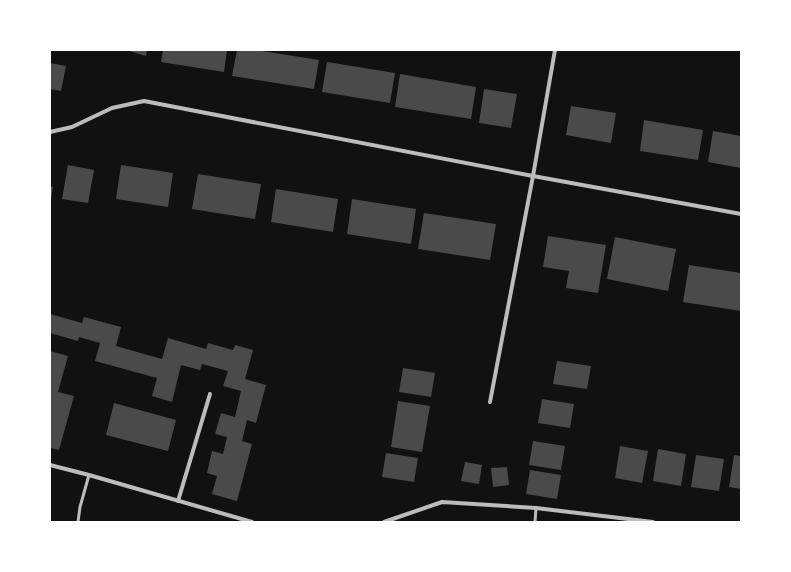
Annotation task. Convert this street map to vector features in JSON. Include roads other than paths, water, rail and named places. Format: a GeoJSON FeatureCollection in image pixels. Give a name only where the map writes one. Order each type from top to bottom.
{"type":"FeatureCollection","features":[{"type":"Feature","properties":{"kind":"street"},"geometry":{"type":"LineString","coordinates":[[490,402],[533,176],[555,50]]}},
{"type":"Feature","properties":{"kind":"street"},"geometry":{"type":"LineString","coordinates":[[50,132],[72,127],[112,108],[144,101],[533,176],[741,214]]}},
{"type":"Feature","properties":{"kind":"street"},"geometry":{"type":"LineString","coordinates":[[178,501],[210,394]]}},
{"type":"Feature","properties":{"kind":"street"},"geometry":{"type":"LineString","coordinates":[[50,465],[252,522]]}},
{"type":"Feature","properties":{"kind":"street"},"geometry":{"type":"LineString","coordinates":[[384,522],[442,502],[536,508],[653,522]]}},
{"type":"Feature","properties":{"kind":"lane"},"geometry":{"type":"LineString","coordinates":[[78,522],[80,507],[89,475]]}},
{"type":"Feature","properties":{"kind":"lane"},"geometry":{"type":"LineString","coordinates":[[535,522],[536,508]]}}]}
